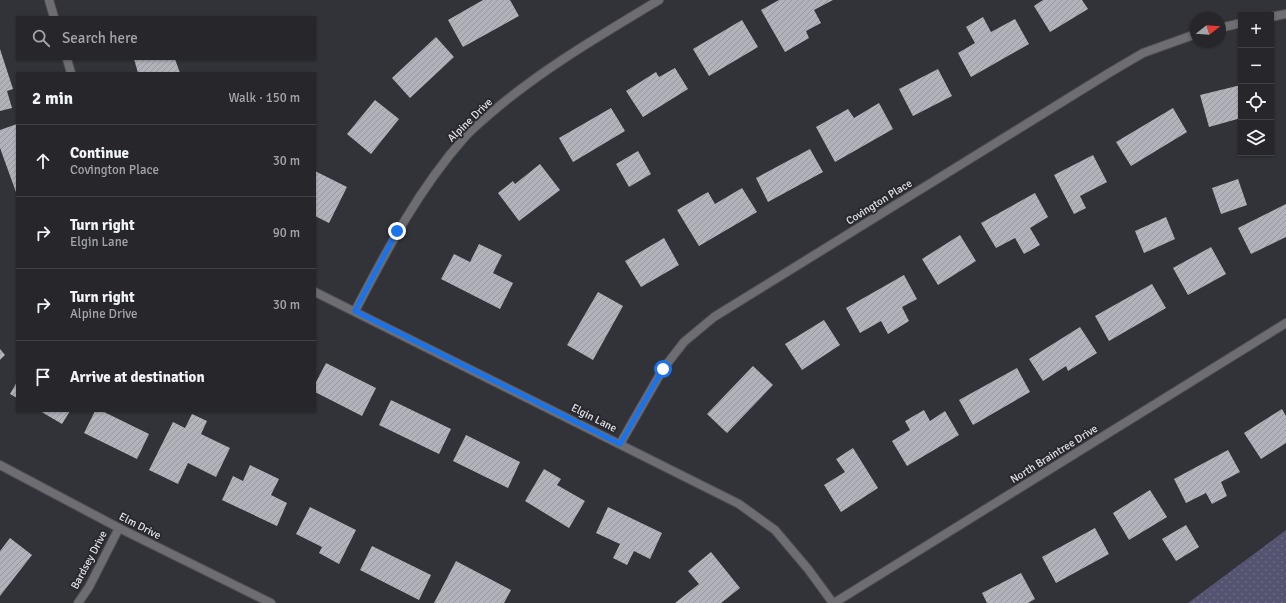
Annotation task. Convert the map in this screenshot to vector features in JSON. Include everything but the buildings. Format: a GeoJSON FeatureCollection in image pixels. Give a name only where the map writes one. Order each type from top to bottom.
{"type":"FeatureCollection","features":[{"type":"Feature","properties":{"kind":"street"},"geometry":{"type":"LineString","coordinates":[[49,0],[54,16]]}},
{"type":"Feature","properties":{"kind":"street","name":"Alpine Drive"},"geometry":{"type":"LineString","coordinates":[[355,311],[397,231],[428,183],[465,137],[508,98],[556,63],[658,0]]}},
{"type":"Feature","properties":{"kind":"street"},"geometry":{"type":"LineString","coordinates":[[1274,16],[1286,14]]}},
{"type":"Feature","properties":{"kind":"street"},"geometry":{"type":"LineString","coordinates":[[1226,27],[1238,25]]}},
{"type":"Feature","properties":{"kind":"street","name":"Covington Place"},"geometry":{"type":"LineString","coordinates":[[620,444],[663,369],[684,342],[714,317],[1109,73],[1143,53],[1190,36]]}},
{"type":"Feature","properties":{"kind":"street"},"geometry":{"type":"LineString","coordinates":[[67,60],[71,72]]}},
{"type":"Feature","properties":{"kind":"street","name":"Elgin Lane"},"geometry":{"type":"LineString","coordinates":[[316,292],[739,504],[775,530],[808,569],[833,603]]}},
{"type":"Feature","properties":{"kind":"street","name":"North Braintree Drive"},"geometry":{"type":"LineString","coordinates":[[833,603],[1286,323]]}},
{"type":"Feature","properties":{"kind":"street","name":"Elm Drive"},"geometry":{"type":"LineString","coordinates":[[0,465],[119,528],[271,603]]}},
{"type":"Feature","properties":{"kind":"street","name":"Bardsey Drive"},"geometry":{"type":"LineString","coordinates":[[78,603],[89,586],[119,528]]}},
{"type":"Feature","properties":{"kind":"shaded area"},"geometry":{"type":"Polygon","coordinates":[[[1286,530],[1286,603],[1188,603],[1286,530]]]}},
{"type":"Feature","properties":{"kind":"route"},"geometry":{"type":"LineString","coordinates":[[397,231],[355,311],[620,444],[663,369]]}}]}
